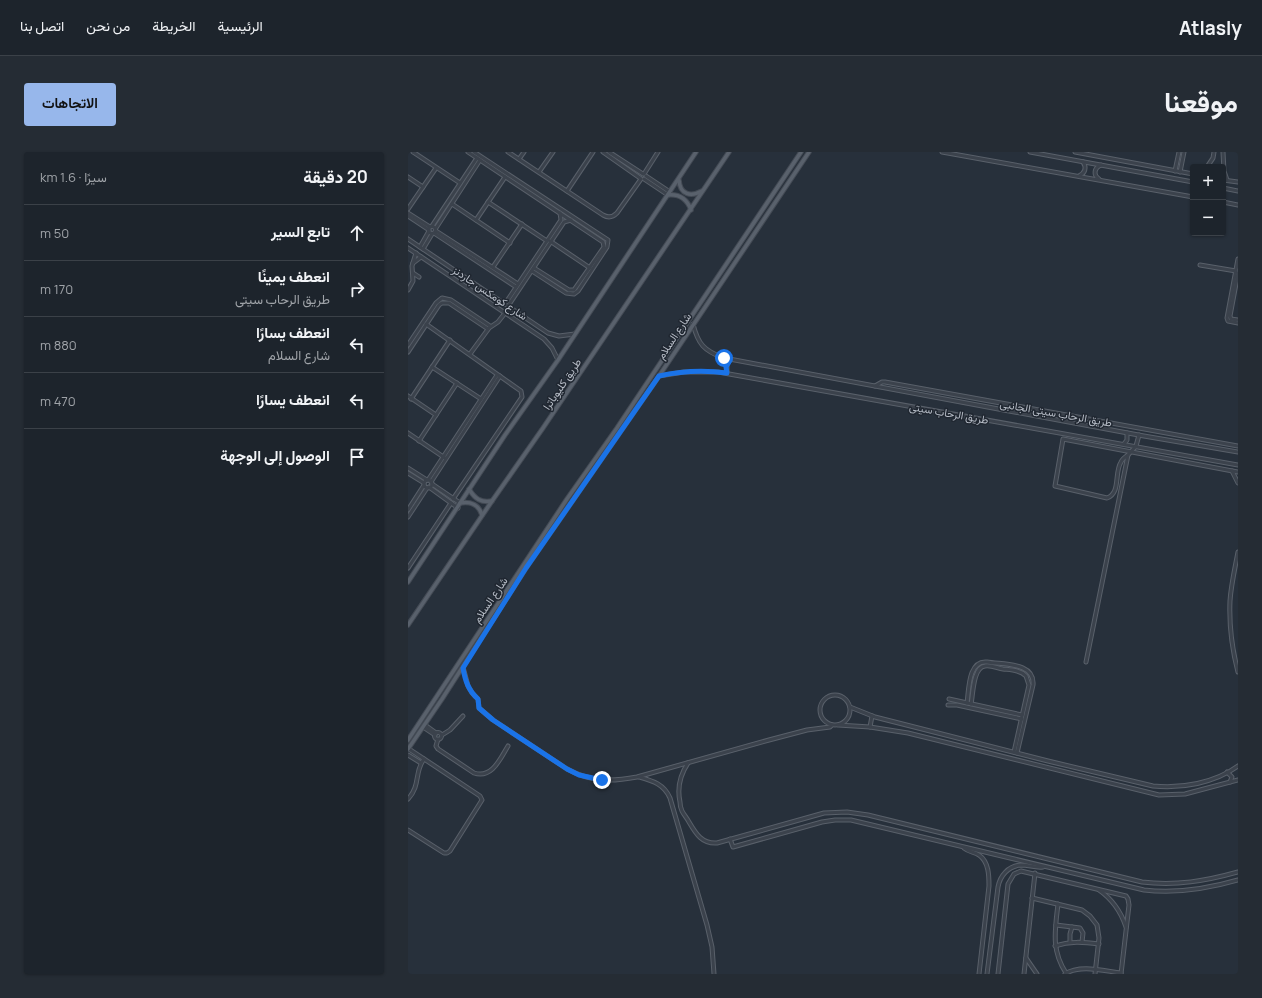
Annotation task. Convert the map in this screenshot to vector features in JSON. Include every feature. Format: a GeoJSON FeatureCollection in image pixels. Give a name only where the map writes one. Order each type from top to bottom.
{"type":"FeatureCollection","features":[{"type":"Feature","properties":{"kind":"main road","name":"طريق كليوباترا"},"geometry":{"type":"LineString","coordinates":[[408,582],[696,152]]}},
{"type":"Feature","properties":{"kind":"main road","name":"طريق كليوباترا"},"geometry":{"type":"LineString","coordinates":[[408,625],[729,152]]}},
{"type":"Feature","properties":{"kind":"main road","name":"شارع السلام"},"geometry":{"type":"LineString","coordinates":[[408,749],[463,668],[526,568],[801,152]]}},
{"type":"Feature","properties":{"kind":"main road","name":"شارع السلام"},"geometry":{"type":"LineString","coordinates":[[408,740],[567,499],[659,376],[809,152]]}},
{"type":"Feature","properties":{"kind":"main road"},"geometry":{"type":"LineString","coordinates":[[679,178],[680,187],[688,194],[695,195],[703,191]]}},
{"type":"Feature","properties":{"kind":"main road"},"geometry":{"type":"LineString","coordinates":[[669,193],[683,198],[688,203],[691,210]]}},
{"type":"Feature","properties":{"kind":"main road"},"geometry":{"type":"LineString","coordinates":[[469,489],[475,497],[480,500],[492,500]]}},
{"type":"Feature","properties":{"kind":"main road"},"geometry":{"type":"LineString","coordinates":[[460,503],[467,502],[474,504],[482,515]]}},
{"type":"Feature","properties":{"kind":"street"},"geometry":{"type":"LineString","coordinates":[[413,152],[460,183]]}},
{"type":"Feature","properties":{"kind":"street"},"geometry":{"type":"LineString","coordinates":[[468,152],[604,242],[604,247],[578,291],[572,295],[566,293],[533,269]]}},
{"type":"Feature","properties":{"kind":"street"},"geometry":{"type":"LineString","coordinates":[[474,152],[606,239],[608,242],[608,247],[591,269]]}},
{"type":"Feature","properties":{"kind":"street"},"geometry":{"type":"LineString","coordinates":[[508,152],[603,215],[610,217],[617,213],[643,177],[658,152]]}},
{"type":"Feature","properties":{"kind":"street"},"geometry":{"type":"LineString","coordinates":[[519,159],[524,152]]}},
{"type":"Feature","properties":{"kind":"street"},"geometry":{"type":"LineString","coordinates":[[539,172],[553,152]]}},
{"type":"Feature","properties":{"kind":"street"},"geometry":{"type":"LineString","coordinates":[[567,191],[593,152]]}},
{"type":"Feature","properties":{"kind":"street"},"geometry":{"type":"LineString","coordinates":[[603,152],[669,193]]}},
{"type":"Feature","properties":{"kind":"street"},"geometry":{"type":"LineString","coordinates":[[609,152],[643,177]]}},
{"type":"Feature","properties":{"kind":"street"},"geometry":{"type":"LineString","coordinates":[[942,152],[1190,196]]}},
{"type":"Feature","properties":{"kind":"street"},"geometry":{"type":"LineString","coordinates":[[1030,152],[1190,181]]}},
{"type":"Feature","properties":{"kind":"street"},"geometry":{"type":"LineString","coordinates":[[1075,152],[1190,174]]}},
{"type":"Feature","properties":{"kind":"street"},"geometry":{"type":"LineString","coordinates":[[1175,171],[1179,152]]}},
{"type":"Feature","properties":{"kind":"street"},"geometry":{"type":"LineString","coordinates":[[1180,172],[1184,152]]}},
{"type":"Feature","properties":{"kind":"street"},"geometry":{"type":"LineString","coordinates":[[1209,164],[1213,158],[1214,152]]}},
{"type":"Feature","properties":{"kind":"street"},"geometry":{"type":"LineString","coordinates":[[1223,152],[1224,164]]}},
{"type":"Feature","properties":{"kind":"street"},"geometry":{"type":"LineString","coordinates":[[961,160],[962,155]]}},
{"type":"Feature","properties":{"kind":"street"},"geometry":{"type":"LineString","coordinates":[[421,248],[460,183],[477,158]]}},
{"type":"Feature","properties":{"kind":"street"},"geometry":{"type":"LineString","coordinates":[[432,230],[452,204],[480,160]]}},
{"type":"Feature","properties":{"kind":"street"},"geometry":{"type":"LineString","coordinates":[[1079,176],[1082,175],[1085,170],[1083,162]]}},
{"type":"Feature","properties":{"kind":"street"},"geometry":{"type":"LineString","coordinates":[[1100,180],[1097,178],[1095,172],[1101,165]]}},
{"type":"Feature","properties":{"kind":"street"},"geometry":{"type":"LineString","coordinates":[[1142,173],[1144,165]]}},
{"type":"Feature","properties":{"kind":"street"},"geometry":{"type":"LineString","coordinates":[[408,209],[436,168]]}},
{"type":"Feature","properties":{"kind":"street"},"geometry":{"type":"LineString","coordinates":[[408,177],[423,187]]}},
{"type":"Feature","properties":{"kind":"street"},"geometry":{"type":"LineString","coordinates":[[476,220],[505,177]]}},
{"type":"Feature","properties":{"kind":"street"},"geometry":{"type":"LineString","coordinates":[[1085,182],[1086,177]]}},
{"type":"Feature","properties":{"kind":"street"},"geometry":{"type":"LineString","coordinates":[[1226,180],[1238,182]]}},
{"type":"Feature","properties":{"kind":"street"},"geometry":{"type":"LineString","coordinates":[[1226,189],[1238,191]]}},
{"type":"Feature","properties":{"kind":"street"},"geometry":{"type":"LineString","coordinates":[[488,202],[591,269]]}},
{"type":"Feature","properties":{"kind":"street"},"geometry":{"type":"LineString","coordinates":[[1226,203],[1238,205]]}},
{"type":"Feature","properties":{"kind":"street"},"geometry":{"type":"LineString","coordinates":[[452,204],[510,243]]}},
{"type":"Feature","properties":{"kind":"street"},"geometry":{"type":"LineString","coordinates":[[408,213],[517,285]]}},
{"type":"Feature","properties":{"kind":"street"},"geometry":{"type":"LineString","coordinates":[[506,305],[533,269],[561,220],[560,213]]}},
{"type":"Feature","properties":{"kind":"street"},"geometry":{"type":"LineString","coordinates":[[408,216],[493,267],[517,285]]}},
{"type":"Feature","properties":{"kind":"street"},"geometry":{"type":"LineString","coordinates":[[506,305],[517,285],[549,241],[564,222],[572,220]]}},
{"type":"Feature","properties":{"kind":"street"},"geometry":{"type":"LineString","coordinates":[[493,267],[522,224]]}},
{"type":"Feature","properties":{"kind":"street","name":"شارع كومكس جاردنز"},"geometry":{"type":"LineString","coordinates":[[408,239],[548,333],[559,336],[575,334]]}},
{"type":"Feature","properties":{"kind":"street","name":"شارع كومكس جاردنز"},"geometry":{"type":"LineString","coordinates":[[408,248],[544,339],[552,348],[558,360]]}},
{"type":"Feature","properties":{"kind":"street"},"geometry":{"type":"LineString","coordinates":[[408,290],[413,281],[413,263],[416,253]]}},
{"type":"Feature","properties":{"kind":"street"},"geometry":{"type":"LineString","coordinates":[[413,263],[421,257]]}},
{"type":"Feature","properties":{"kind":"street"},"geometry":{"type":"LineString","coordinates":[[1238,259],[1237,272],[1227,318],[1228,321],[1238,321]]}},
{"type":"Feature","properties":{"kind":"street"},"geometry":{"type":"LineString","coordinates":[[1200,266],[1237,272]]}},
{"type":"Feature","properties":{"kind":"street"},"geometry":{"type":"LineString","coordinates":[[413,274],[418,277]]}},
{"type":"Feature","properties":{"kind":"street"},"geometry":{"type":"LineString","coordinates":[[408,345],[436,302],[442,298],[451,300],[489,328]]}},
{"type":"Feature","properties":{"kind":"street"},"geometry":{"type":"LineString","coordinates":[[408,352],[439,305],[442,303],[446,302],[489,328]]}},
{"type":"Feature","properties":{"kind":"street"},"geometry":{"type":"LineString","coordinates":[[470,354],[489,328],[498,322],[505,313]]}},
{"type":"Feature","properties":{"kind":"street"},"geometry":{"type":"LineString","coordinates":[[426,324],[521,391],[522,397],[453,499]]}},
{"type":"Feature","properties":{"kind":"street","name":"طريق الرحاب سيتى"},"geometry":{"type":"LineString","coordinates":[[693,324],[696,338],[700,344],[714,355],[730,360],[1238,452]]}},
{"type":"Feature","properties":{"kind":"street"},"geometry":{"type":"LineString","coordinates":[[544,339],[548,333]]}},
{"type":"Feature","properties":{"kind":"street"},"geometry":{"type":"LineString","coordinates":[[436,415],[410,397],[450,340]]}},
{"type":"Feature","properties":{"kind":"street"},"geometry":{"type":"LineString","coordinates":[[727,373],[726,367],[730,360]]}},
{"type":"Feature","properties":{"kind":"street"},"geometry":{"type":"LineString","coordinates":[[432,366],[483,398]]}},
{"type":"Feature","properties":{"kind":"street","name":"طريق الرحاب سيتى"},"geometry":{"type":"LineString","coordinates":[[659,376],[693,371],[727,373],[1238,465]]}},
{"type":"Feature","properties":{"kind":"street"},"geometry":{"type":"LineString","coordinates":[[408,517],[483,398],[499,376]]}},
{"type":"Feature","properties":{"kind":"street","name":"طريق الرحاب سيتى الجانبى"},"geometry":{"type":"LineString","coordinates":[[875,386],[885,382],[1238,446]]}},
{"type":"Feature","properties":{"kind":"street"},"geometry":{"type":"LineString","coordinates":[[419,441],[457,383]]}},
{"type":"Feature","properties":{"kind":"street"},"geometry":{"type":"LineString","coordinates":[[1144,436],[1146,430]]}},
{"type":"Feature","properties":{"kind":"street"},"geometry":{"type":"LineString","coordinates":[[1124,444],[1127,440],[1127,432]]}},
{"type":"Feature","properties":{"kind":"street"},"geometry":{"type":"LineString","coordinates":[[408,433],[445,458]]}},
{"type":"Feature","properties":{"kind":"street"},"geometry":{"type":"LineString","coordinates":[[1139,435],[1136,446],[1132,451],[1123,459],[1120,464],[1115,492],[1111,497],[1107,498],[1056,487],[1054,484],[1063,440],[1132,451],[1238,472]]}},
{"type":"Feature","properties":{"kind":"street"},"geometry":{"type":"LineString","coordinates":[[1102,446],[1103,441]]}},
{"type":"Feature","properties":{"kind":"street"},"geometry":{"type":"LineString","coordinates":[[1210,447],[1211,441]]}},
{"type":"Feature","properties":{"kind":"street"},"geometry":{"type":"LineString","coordinates":[[1086,662],[1128,455]]}},
{"type":"Feature","properties":{"kind":"street"},"geometry":{"type":"LineString","coordinates":[[1193,463],[1194,457]]}},
{"type":"Feature","properties":{"kind":"street"},"geometry":{"type":"LineString","coordinates":[[408,468],[445,496],[458,508]]}},
{"type":"Feature","properties":{"kind":"street"},"geometry":{"type":"LineString","coordinates":[[1232,471],[1238,483]]}},
{"type":"Feature","properties":{"kind":"street"},"geometry":{"type":"LineString","coordinates":[[408,473],[428,484]]}},
{"type":"Feature","properties":{"kind":"street"},"geometry":{"type":"LineString","coordinates":[[408,510],[428,484]]}},
{"type":"Feature","properties":{"kind":"street"},"geometry":{"type":"LineString","coordinates":[[445,496],[460,503]]}},
{"type":"Feature","properties":{"kind":"street"},"geometry":{"type":"LineString","coordinates":[[408,568],[451,503]]}},
{"type":"Feature","properties":{"kind":"street"},"geometry":{"type":"LineString","coordinates":[[1238,552],[1230,600],[1231,633],[1238,672]]}},
{"type":"Feature","properties":{"kind":"street"},"geometry":{"type":"LineString","coordinates":[[969,704],[978,669],[984,666],[1025,668],[1029,671],[1033,681],[1019,738]]}},
{"type":"Feature","properties":{"kind":"street"},"geometry":{"type":"LineString","coordinates":[[1000,666],[1018,671],[1026,676],[1029,685],[1016,753]]}},
{"type":"Feature","properties":{"kind":"street"},"geometry":{"type":"LineString","coordinates":[[463,668],[468,686],[478,699],[479,708],[493,720],[567,769],[579,775],[602,780],[637,777],[769,740],[807,730],[829,727],[832,725],[870,727],[908,734],[1146,793],[1166,796],[1193,793],[1238,780]]}},
{"type":"Feature","properties":{"kind":"street"},"geometry":{"type":"LineString","coordinates":[[832,725],[824,720],[820,713],[821,705],[826,698],[839,695],[847,700],[850,707],[849,716],[838,725]]}},
{"type":"Feature","properties":{"kind":"street"},"geometry":{"type":"LineString","coordinates":[[949,699],[961,704],[1022,717]]}},
{"type":"Feature","properties":{"kind":"street"},"geometry":{"type":"LineString","coordinates":[[948,705],[969,704],[1022,717]]}},
{"type":"Feature","properties":{"kind":"street"},"geometry":{"type":"LineString","coordinates":[[850,707],[872,716],[1139,783],[1167,787],[1186,786],[1227,772],[1238,766]]}},
{"type":"Feature","properties":{"kind":"street"},"geometry":{"type":"LineString","coordinates":[[463,716],[450,730],[438,739],[436,746],[438,749],[474,773],[479,774],[487,773],[492,770],[508,746]]}},
{"type":"Feature","properties":{"kind":"street"},"geometry":{"type":"LineString","coordinates":[[870,727],[872,716]]}},
{"type":"Feature","properties":{"kind":"street"},"geometry":{"type":"LineString","coordinates":[[424,726],[436,734],[440,733],[442,735]]}},
{"type":"Feature","properties":{"kind":"street"},"geometry":{"type":"LineString","coordinates":[[436,734],[436,738],[438,739]]}},
{"type":"Feature","properties":{"kind":"street"},"geometry":{"type":"LineString","coordinates":[[408,749],[480,796],[482,802],[448,853],[444,853],[408,830]]}},
{"type":"Feature","properties":{"kind":"street"},"geometry":{"type":"LineString","coordinates":[[408,755],[420,764]]}},
{"type":"Feature","properties":{"kind":"street"},"geometry":{"type":"LineString","coordinates":[[408,799],[416,789],[420,764],[424,759]]}},
{"type":"Feature","properties":{"kind":"street"},"geometry":{"type":"LineString","coordinates":[[688,763],[681,775],[679,784],[682,811],[697,835],[701,839],[714,843],[818,814],[835,812],[859,813],[1134,880],[1166,884],[1197,882],[1238,872]]}},
{"type":"Feature","properties":{"kind":"street"},"geometry":{"type":"LineString","coordinates":[[1073,775],[1075,772],[1074,767]]}},
{"type":"Feature","properties":{"kind":"street"},"geometry":{"type":"LineString","coordinates":[[1085,778],[1084,774],[1087,770]]}},
{"type":"Feature","properties":{"kind":"street"},"geometry":{"type":"LineString","coordinates":[[1227,772],[1231,776],[1230,782]]}},
{"type":"Feature","properties":{"kind":"street"},"geometry":{"type":"LineString","coordinates":[[637,777],[655,781],[664,788],[670,798],[707,924],[712,947],[714,974]]}},
{"type":"Feature","properties":{"kind":"street"},"geometry":{"type":"LineString","coordinates":[[675,813],[682,811]]}},
{"type":"Feature","properties":{"kind":"street"},"geometry":{"type":"LineString","coordinates":[[730,839],[733,847],[835,820],[857,821],[1134,888],[1165,892],[1198,889],[1238,880]]}},
{"type":"Feature","properties":{"kind":"street"},"geometry":{"type":"LineString","coordinates":[[908,833],[912,830],[910,826]]}},
{"type":"Feature","properties":{"kind":"street"},"geometry":{"type":"LineString","coordinates":[[922,837],[921,833],[925,829]]}},
{"type":"Feature","properties":{"kind":"street"},"geometry":{"type":"LineString","coordinates":[[963,847],[984,860],[988,872],[989,886],[979,974]]}},
{"type":"Feature","properties":{"kind":"street"},"geometry":{"type":"LineString","coordinates":[[987,974],[998,887],[1002,876],[1015,866],[1022,865],[1039,868],[1046,867]]}},
{"type":"Feature","properties":{"kind":"street"},"geometry":{"type":"LineString","coordinates":[[1076,874],[1078,866]]}},
{"type":"Feature","properties":{"kind":"street"},"geometry":{"type":"LineString","coordinates":[[1086,877],[1088,868]]}},
{"type":"Feature","properties":{"kind":"street"},"geometry":{"type":"LineString","coordinates":[[998,974],[1009,880],[1018,872],[1026,871],[1123,894],[1128,899],[1129,905],[1121,973],[1096,972],[1080,968],[1065,973],[1055,946],[1058,904]]}},
{"type":"Feature","properties":{"kind":"street"},"geometry":{"type":"LineString","coordinates":[[1024,974],[1035,873]]}},
{"type":"Feature","properties":{"kind":"street"},"geometry":{"type":"LineString","coordinates":[[989,886],[998,887]]}},
{"type":"Feature","properties":{"kind":"street"},"geometry":{"type":"LineString","coordinates":[[1097,889],[1115,905],[1122,916],[1126,928]]}},
{"type":"Feature","properties":{"kind":"street"},"geometry":{"type":"LineString","coordinates":[[1032,898],[1082,910],[1090,916],[1096,925],[1099,938],[1096,972]]}},
{"type":"Feature","properties":{"kind":"street"},"geometry":{"type":"LineString","coordinates":[[1056,925],[1080,928],[1082,930],[1082,942]]}},
{"type":"Feature","properties":{"kind":"street"},"geometry":{"type":"LineString","coordinates":[[1070,942],[1072,927]]}},
{"type":"Feature","properties":{"kind":"street"},"geometry":{"type":"LineString","coordinates":[[1055,946],[1070,942],[1098,944]]}},
{"type":"Feature","properties":{"kind":"street"},"geometry":{"type":"LineString","coordinates":[[1026,958],[1037,974]]}},
{"type":"Feature","properties":{"kind":"route"},"geometry":{"type":"LineString","coordinates":[[602,780],[587,778],[572,772],[493,720],[479,708],[478,699],[472,693],[466,682],[463,668],[526,568],[620,430],[659,376],[693,371],[727,373],[726,367],[730,360],[724,358]]}}]}
